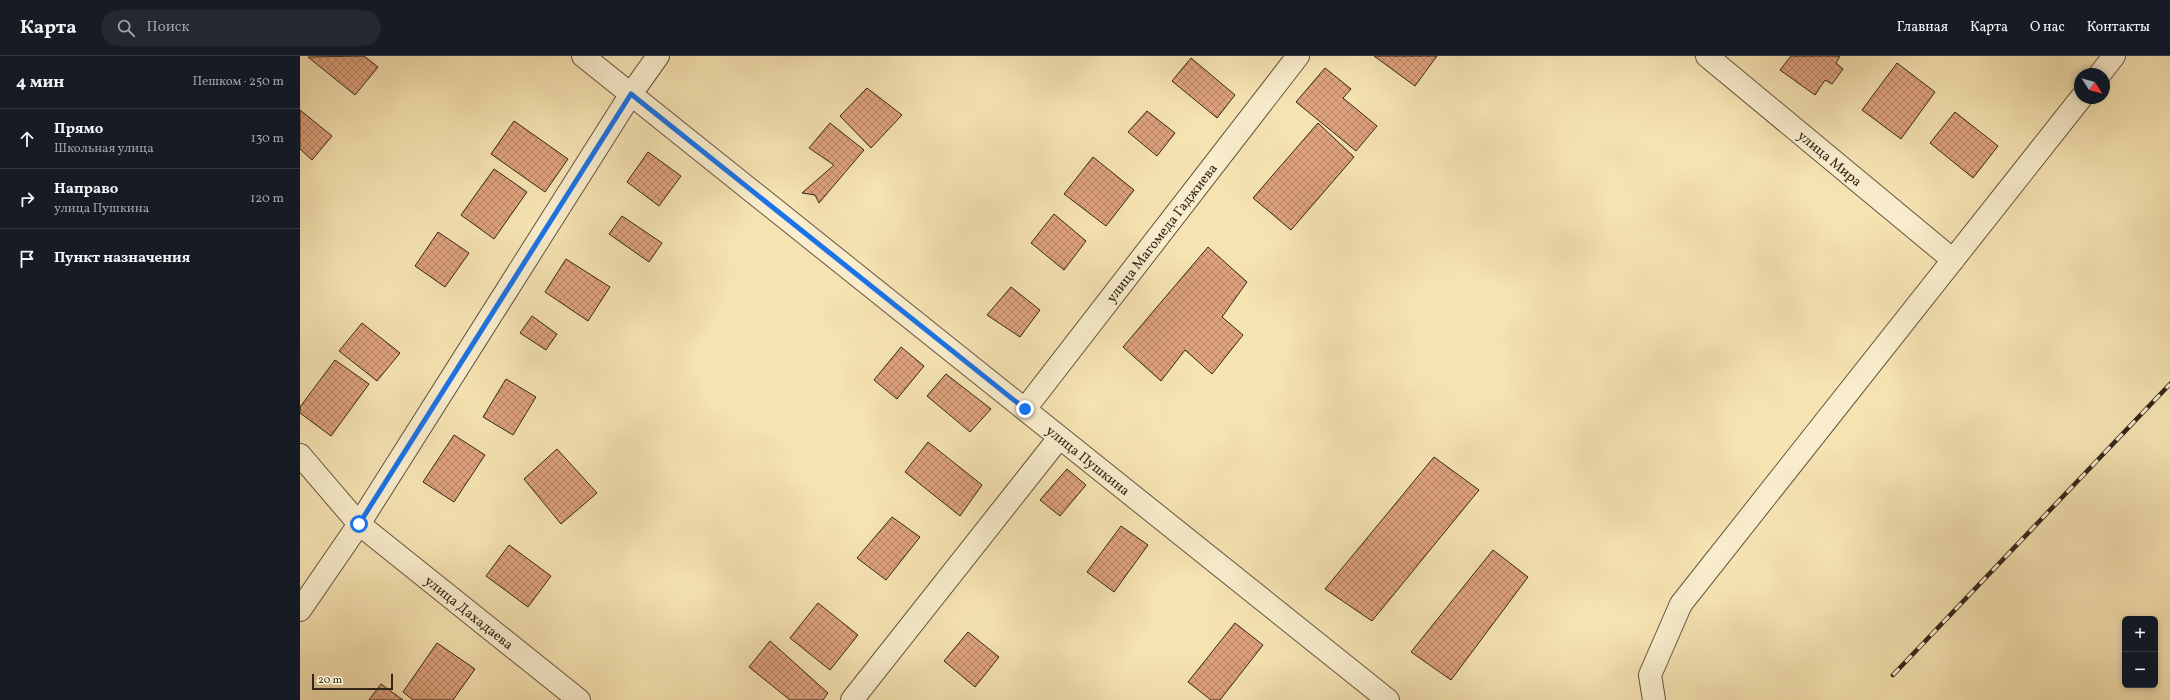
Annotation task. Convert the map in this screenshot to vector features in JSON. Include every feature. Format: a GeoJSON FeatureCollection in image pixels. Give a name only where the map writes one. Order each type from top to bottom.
{"type":"FeatureCollection","features":[{"type":"Feature","properties":{"kind":"street","name":"улица Пушкина"},"geometry":{"type":"LineString","coordinates":[[584,56],[1388,700]]}},
{"type":"Feature","properties":{"kind":"street"},"geometry":{"type":"LineString","coordinates":[[300,610],[359,524],[631,94],[658,56]]}},
{"type":"Feature","properties":{"kind":"street","name":"улица Магомеда Гаджиева"},"geometry":{"type":"LineString","coordinates":[[1025,409],[1298,56]]}},
{"type":"Feature","properties":{"kind":"street","name":"улица Мира"},"geometry":{"type":"LineString","coordinates":[[1707,56],[1953,260]]}},
{"type":"Feature","properties":{"kind":"street"},"geometry":{"type":"LineString","coordinates":[[2105,68],[2114,56]]}},
{"type":"Feature","properties":{"kind":"street"},"geometry":{"type":"LineString","coordinates":[[1654,700],[1650,675],[1680,604],[2076,104]]}},
{"type":"Feature","properties":{"kind":"street"},"geometry":{"type":"LineString","coordinates":[[852,700],[1059,438]]}},
{"type":"Feature","properties":{"kind":"street","name":"улица Дахадаева"},"geometry":{"type":"LineString","coordinates":[[300,455],[307,461],[359,524],[579,700]]}},
{"type":"Feature","properties":{"kind":"building"},"geometry":{"type":"Polygon","coordinates":[[[364,56],[378,67],[355,95],[308,57],[364,56]]]}},
{"type":"Feature","properties":{"kind":"building"},"geometry":{"type":"Polygon","coordinates":[[[1374,56],[1437,56],[1415,86],[1374,56]]]}},
{"type":"Feature","properties":{"kind":"building"},"geometry":{"type":"Polygon","coordinates":[[[1791,56],[1840,56],[1836,63],[1843,69],[1832,84],[1825,80],[1815,95],[1780,70],[1791,56]]]}},
{"type":"Feature","properties":{"kind":"building"},"geometry":{"type":"Polygon","coordinates":[[[1191,58],[1235,95],[1217,118],[1172,81],[1191,58]]]}},
{"type":"Feature","properties":{"kind":"building"},"geometry":{"type":"Polygon","coordinates":[[[1897,63],[1935,92],[1901,139],[1862,110],[1897,63]]]}},
{"type":"Feature","properties":{"kind":"building"},"geometry":{"type":"Polygon","coordinates":[[[1325,68],[1351,89],[1343,98],[1377,126],[1356,151],[1296,102],[1325,68]]]}},
{"type":"Feature","properties":{"kind":"building"},"geometry":{"type":"Polygon","coordinates":[[[867,88],[902,115],[871,148],[840,116],[867,88]]]}},
{"type":"Feature","properties":{"kind":"building"},"geometry":{"type":"Polygon","coordinates":[[[300,110],[332,136],[312,160],[300,149],[300,110]]]}},
{"type":"Feature","properties":{"kind":"building"},"geometry":{"type":"Polygon","coordinates":[[[1147,111],[1175,133],[1157,156],[1128,132],[1147,111]]]}},
{"type":"Feature","properties":{"kind":"building"},"geometry":{"type":"Polygon","coordinates":[[[1955,112],[1998,146],[1973,178],[1930,143],[1955,112]]]}},
{"type":"Feature","properties":{"kind":"building"},"geometry":{"type":"Polygon","coordinates":[[[514,121],[568,159],[545,192],[491,154],[514,121]]]}},
{"type":"Feature","properties":{"kind":"building"},"geometry":{"type":"Polygon","coordinates":[[[830,123],[864,150],[819,203],[815,195],[802,193],[834,165],[809,148],[830,123]]]}},
{"type":"Feature","properties":{"kind":"building"},"geometry":{"type":"Polygon","coordinates":[[[1318,123],[1354,157],[1291,230],[1253,198],[1318,123]]]}},
{"type":"Feature","properties":{"kind":"building"},"geometry":{"type":"Polygon","coordinates":[[[648,152],[681,176],[659,206],[627,182],[648,152]]]}},
{"type":"Feature","properties":{"kind":"building"},"geometry":{"type":"Polygon","coordinates":[[[1093,157],[1134,190],[1106,226],[1064,194],[1093,157]]]}},
{"type":"Feature","properties":{"kind":"building"},"geometry":{"type":"Polygon","coordinates":[[[494,169],[527,192],[494,239],[461,215],[494,169]]]}},
{"type":"Feature","properties":{"kind":"building"},"geometry":{"type":"Polygon","coordinates":[[[1054,214],[1086,241],[1064,270],[1031,243],[1054,214]]]}},
{"type":"Feature","properties":{"kind":"building"},"geometry":{"type":"Polygon","coordinates":[[[622,216],[662,243],[649,262],[609,234],[622,216]]]}},
{"type":"Feature","properties":{"kind":"building"},"geometry":{"type":"Polygon","coordinates":[[[438,232],[469,253],[445,287],[415,266],[438,232]]]}},
{"type":"Feature","properties":{"kind":"building"},"geometry":{"type":"Polygon","coordinates":[[[1208,247],[1247,282],[1222,317],[1243,335],[1212,374],[1185,350],[1161,381],[1123,347],[1208,247]]]}},
{"type":"Feature","properties":{"kind":"building"},"geometry":{"type":"Polygon","coordinates":[[[566,259],[610,287],[588,321],[545,292],[566,259]]]}},
{"type":"Feature","properties":{"kind":"building"},"geometry":{"type":"Polygon","coordinates":[[[1011,287],[1040,310],[1020,337],[987,315],[1011,287]]]}},
{"type":"Feature","properties":{"kind":"building"},"geometry":{"type":"Polygon","coordinates":[[[532,316],[557,334],[546,350],[520,333],[532,316]]]}},
{"type":"Feature","properties":{"kind":"building"},"geometry":{"type":"Polygon","coordinates":[[[362,323],[400,353],[377,381],[339,351],[362,323]]]}},
{"type":"Feature","properties":{"kind":"building"},"geometry":{"type":"Polygon","coordinates":[[[901,347],[924,366],[897,399],[874,380],[901,347]]]}},
{"type":"Feature","properties":{"kind":"building"},"geometry":{"type":"Polygon","coordinates":[[[335,360],[369,384],[331,436],[300,413],[300,407],[335,360]]]}},
{"type":"Feature","properties":{"kind":"building"},"geometry":{"type":"Polygon","coordinates":[[[946,374],[991,409],[970,432],[927,396],[946,374]]]}},
{"type":"Feature","properties":{"kind":"building"},"geometry":{"type":"Polygon","coordinates":[[[506,379],[536,397],[513,435],[483,417],[506,379]]]}},
{"type":"Feature","properties":{"kind":"building"},"geometry":{"type":"Polygon","coordinates":[[[454,435],[485,455],[454,502],[423,482],[454,435]]]}},
{"type":"Feature","properties":{"kind":"building"},"geometry":{"type":"Polygon","coordinates":[[[928,442],[982,485],[960,516],[905,472],[928,442]]]}},
{"type":"Feature","properties":{"kind":"building"},"geometry":{"type":"Polygon","coordinates":[[[557,449],[597,493],[561,524],[524,479],[557,449]]]}},
{"type":"Feature","properties":{"kind":"building"},"geometry":{"type":"Polygon","coordinates":[[[1434,457],[1479,490],[1372,621],[1325,589],[1434,457]]]}},
{"type":"Feature","properties":{"kind":"building"},"geometry":{"type":"Polygon","coordinates":[[[1067,469],[1086,485],[1060,516],[1040,500],[1067,469]]]}},
{"type":"Feature","properties":{"kind":"building"},"geometry":{"type":"Polygon","coordinates":[[[892,517],[920,537],[886,580],[857,558],[892,517]]]}},
{"type":"Feature","properties":{"kind":"building"},"geometry":{"type":"Polygon","coordinates":[[[1121,526],[1148,545],[1114,592],[1087,572],[1121,526]]]}},
{"type":"Feature","properties":{"kind":"building"},"geometry":{"type":"Polygon","coordinates":[[[509,545],[551,576],[528,607],[486,576],[509,545]]]}},
{"type":"Feature","properties":{"kind":"building"},"geometry":{"type":"Polygon","coordinates":[[[1493,550],[1528,577],[1451,680],[1411,652],[1493,550]]]}},
{"type":"Feature","properties":{"kind":"building"},"geometry":{"type":"Polygon","coordinates":[[[818,603],[858,635],[830,670],[790,638],[818,603]]]}},
{"type":"Feature","properties":{"kind":"building"},"geometry":{"type":"Polygon","coordinates":[[[1235,623],[1263,645],[1220,700],[1211,700],[1188,682],[1235,623]]]}},
{"type":"Feature","properties":{"kind":"building"},"geometry":{"type":"Polygon","coordinates":[[[968,632],[999,657],[975,687],[944,661],[968,632]]]}},
{"type":"Feature","properties":{"kind":"building"},"geometry":{"type":"Polygon","coordinates":[[[770,641],[828,693],[823,700],[790,700],[749,667],[770,641]]]}},
{"type":"Feature","properties":{"kind":"building"},"geometry":{"type":"Polygon","coordinates":[[[437,643],[475,669],[453,700],[413,700],[403,692],[437,643]]]}},
{"type":"Feature","properties":{"kind":"building"},"geometry":{"type":"Polygon","coordinates":[[[381,684],[403,700],[369,700],[381,684]]]}},
{"type":"Feature","properties":{"kind":"railway"},"geometry":{"type":"LineString","coordinates":[[1893,675],[2170,384]]}},
{"type":"Feature","properties":{"kind":"route"},"geometry":{"type":"LineString","coordinates":[[359,524],[631,94],[1025,409]]}}]}
